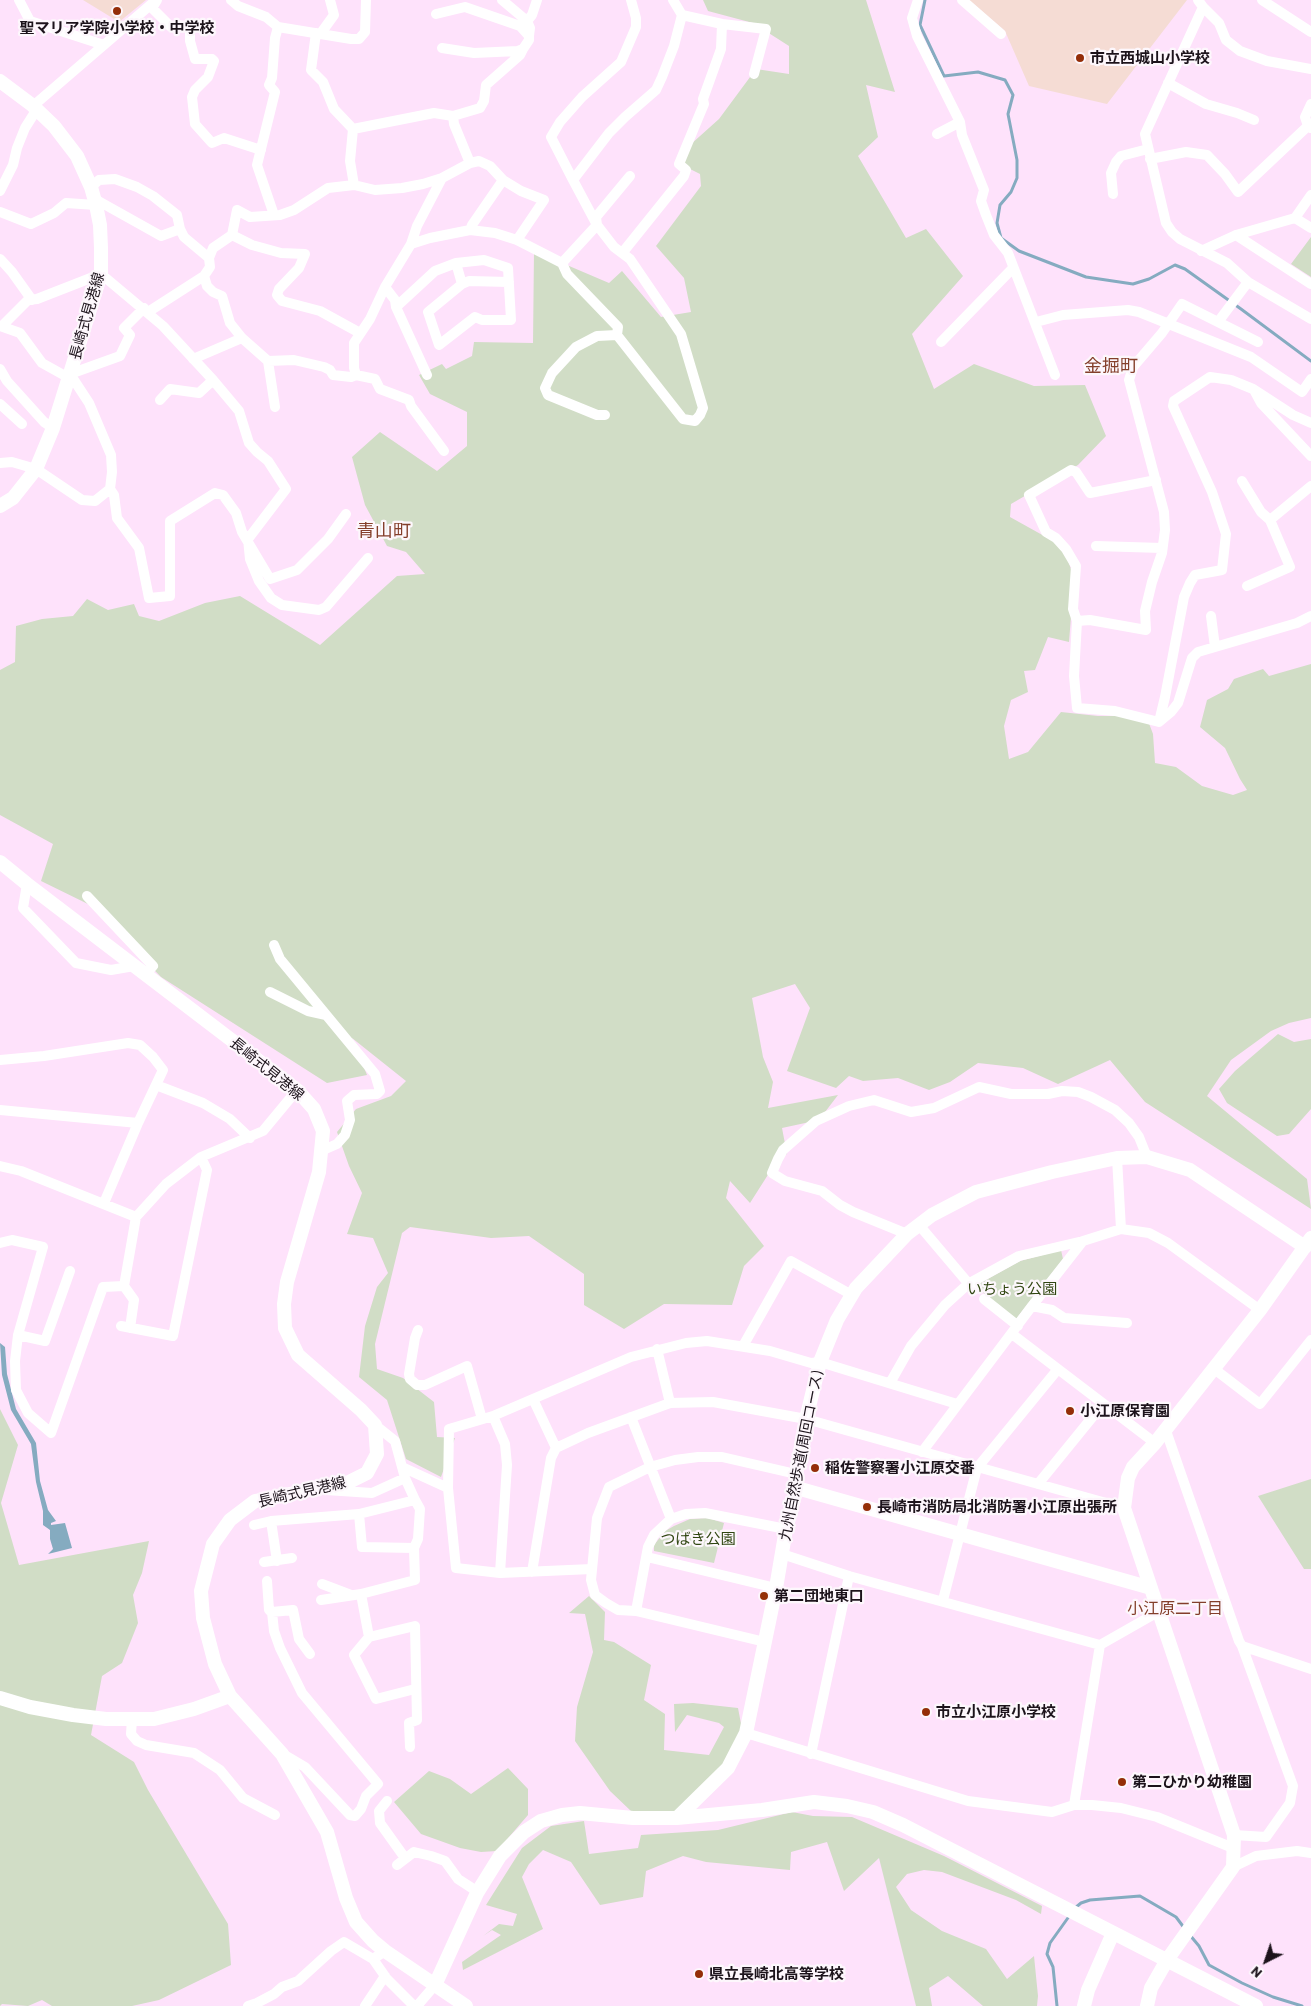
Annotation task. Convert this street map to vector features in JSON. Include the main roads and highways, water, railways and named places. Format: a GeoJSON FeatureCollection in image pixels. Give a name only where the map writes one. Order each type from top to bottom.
{"type":"FeatureCollection","features":[{"type":"Feature","properties":{"kind":"water"},"geometry":{"type":"Polygon","coordinates":[[[0,1343],[5,1347],[7,1374],[16,1409],[36,1443],[40,1481],[48,1510],[56,1521],[51,1523],[51,1525],[65,1523],[72,1548],[48,1554],[53,1549],[50,1530],[43,1525],[43,1511],[36,1482],[31,1444],[11,1410],[2,1375],[0,1343]]]}},
{"type":"Feature","properties":{"kind":"waterway"},"geometry":{"type":"LineString","coordinates":[[925,0],[920,25],[944,76],[978,72],[1005,80],[1013,95],[1008,114],[1017,160],[1017,178],[1011,192],[1000,205],[997,223],[1001,238],[1019,251],[1086,277],[1133,284],[1149,279],[1175,265],[1185,269],[1311,361]]}},
{"type":"Feature","properties":{"kind":"waterway"},"geometry":{"type":"LineString","coordinates":[[1075,1908],[1081,1903],[1090,1900],[1140,1896],[1176,1917],[1185,1929]]}},
{"type":"Feature","properties":{"kind":"waterway"},"geometry":{"type":"LineString","coordinates":[[1057,2006],[1053,1967],[1047,1954],[1050,1943],[1070,1915]]}},
{"type":"Feature","properties":{"kind":"waterway"},"geometry":{"type":"LineString","coordinates":[[1189,1934],[1199,1946],[1209,1965],[1273,1997],[1302,2006]]}},
{"type":"Feature","properties":{"kind":"place","name":"聖マリア学院小学校・中学校"},"geometry":{"type":"Point","coordinates":[117,11]}},
{"type":"Feature","properties":{"kind":"place","name":"市立西城山小学校"},"geometry":{"type":"Point","coordinates":[1080,58]}},
{"type":"Feature","properties":{"kind":"place","name":"小江原保育園"},"geometry":{"type":"Point","coordinates":[1070,1411]}},
{"type":"Feature","properties":{"kind":"place","name":"稲佐警察署小江原交番"},"geometry":{"type":"Point","coordinates":[815,1468]}},
{"type":"Feature","properties":{"kind":"place","name":"長崎市消防局北消防署小江原出張所"},"geometry":{"type":"Point","coordinates":[867,1507]}},
{"type":"Feature","properties":{"kind":"place","name":"第二団地東口"},"geometry":{"type":"Point","coordinates":[764,1596]}},
{"type":"Feature","properties":{"kind":"place","name":"市立小江原小学校"},"geometry":{"type":"Point","coordinates":[926,1712]}},
{"type":"Feature","properties":{"kind":"place","name":"第二ひかり幼稚園"},"geometry":{"type":"Point","coordinates":[1122,1782]}},
{"type":"Feature","properties":{"kind":"place","name":"県立長崎北高等学校"},"geometry":{"type":"Point","coordinates":[699,1974]}},
{"type":"Feature","properties":{"kind":"district","name":"金掘町"},"geometry":{"type":"Point","coordinates":[1111,366]}},
{"type":"Feature","properties":{"kind":"district","name":"青山町"},"geometry":{"type":"Point","coordinates":[384,531]}},
{"type":"Feature","properties":{"kind":"district","name":"小江原二丁目"},"geometry":{"type":"Point","coordinates":[1175,1609]}},
{"type":"Feature","properties":{"kind":"park label","name":"いちょう公園"},"geometry":{"type":"Point","coordinates":[1012,1289]}},
{"type":"Feature","properties":{"kind":"park label","name":"つばき公園"},"geometry":{"type":"Point","coordinates":[698,1539]}}]}
